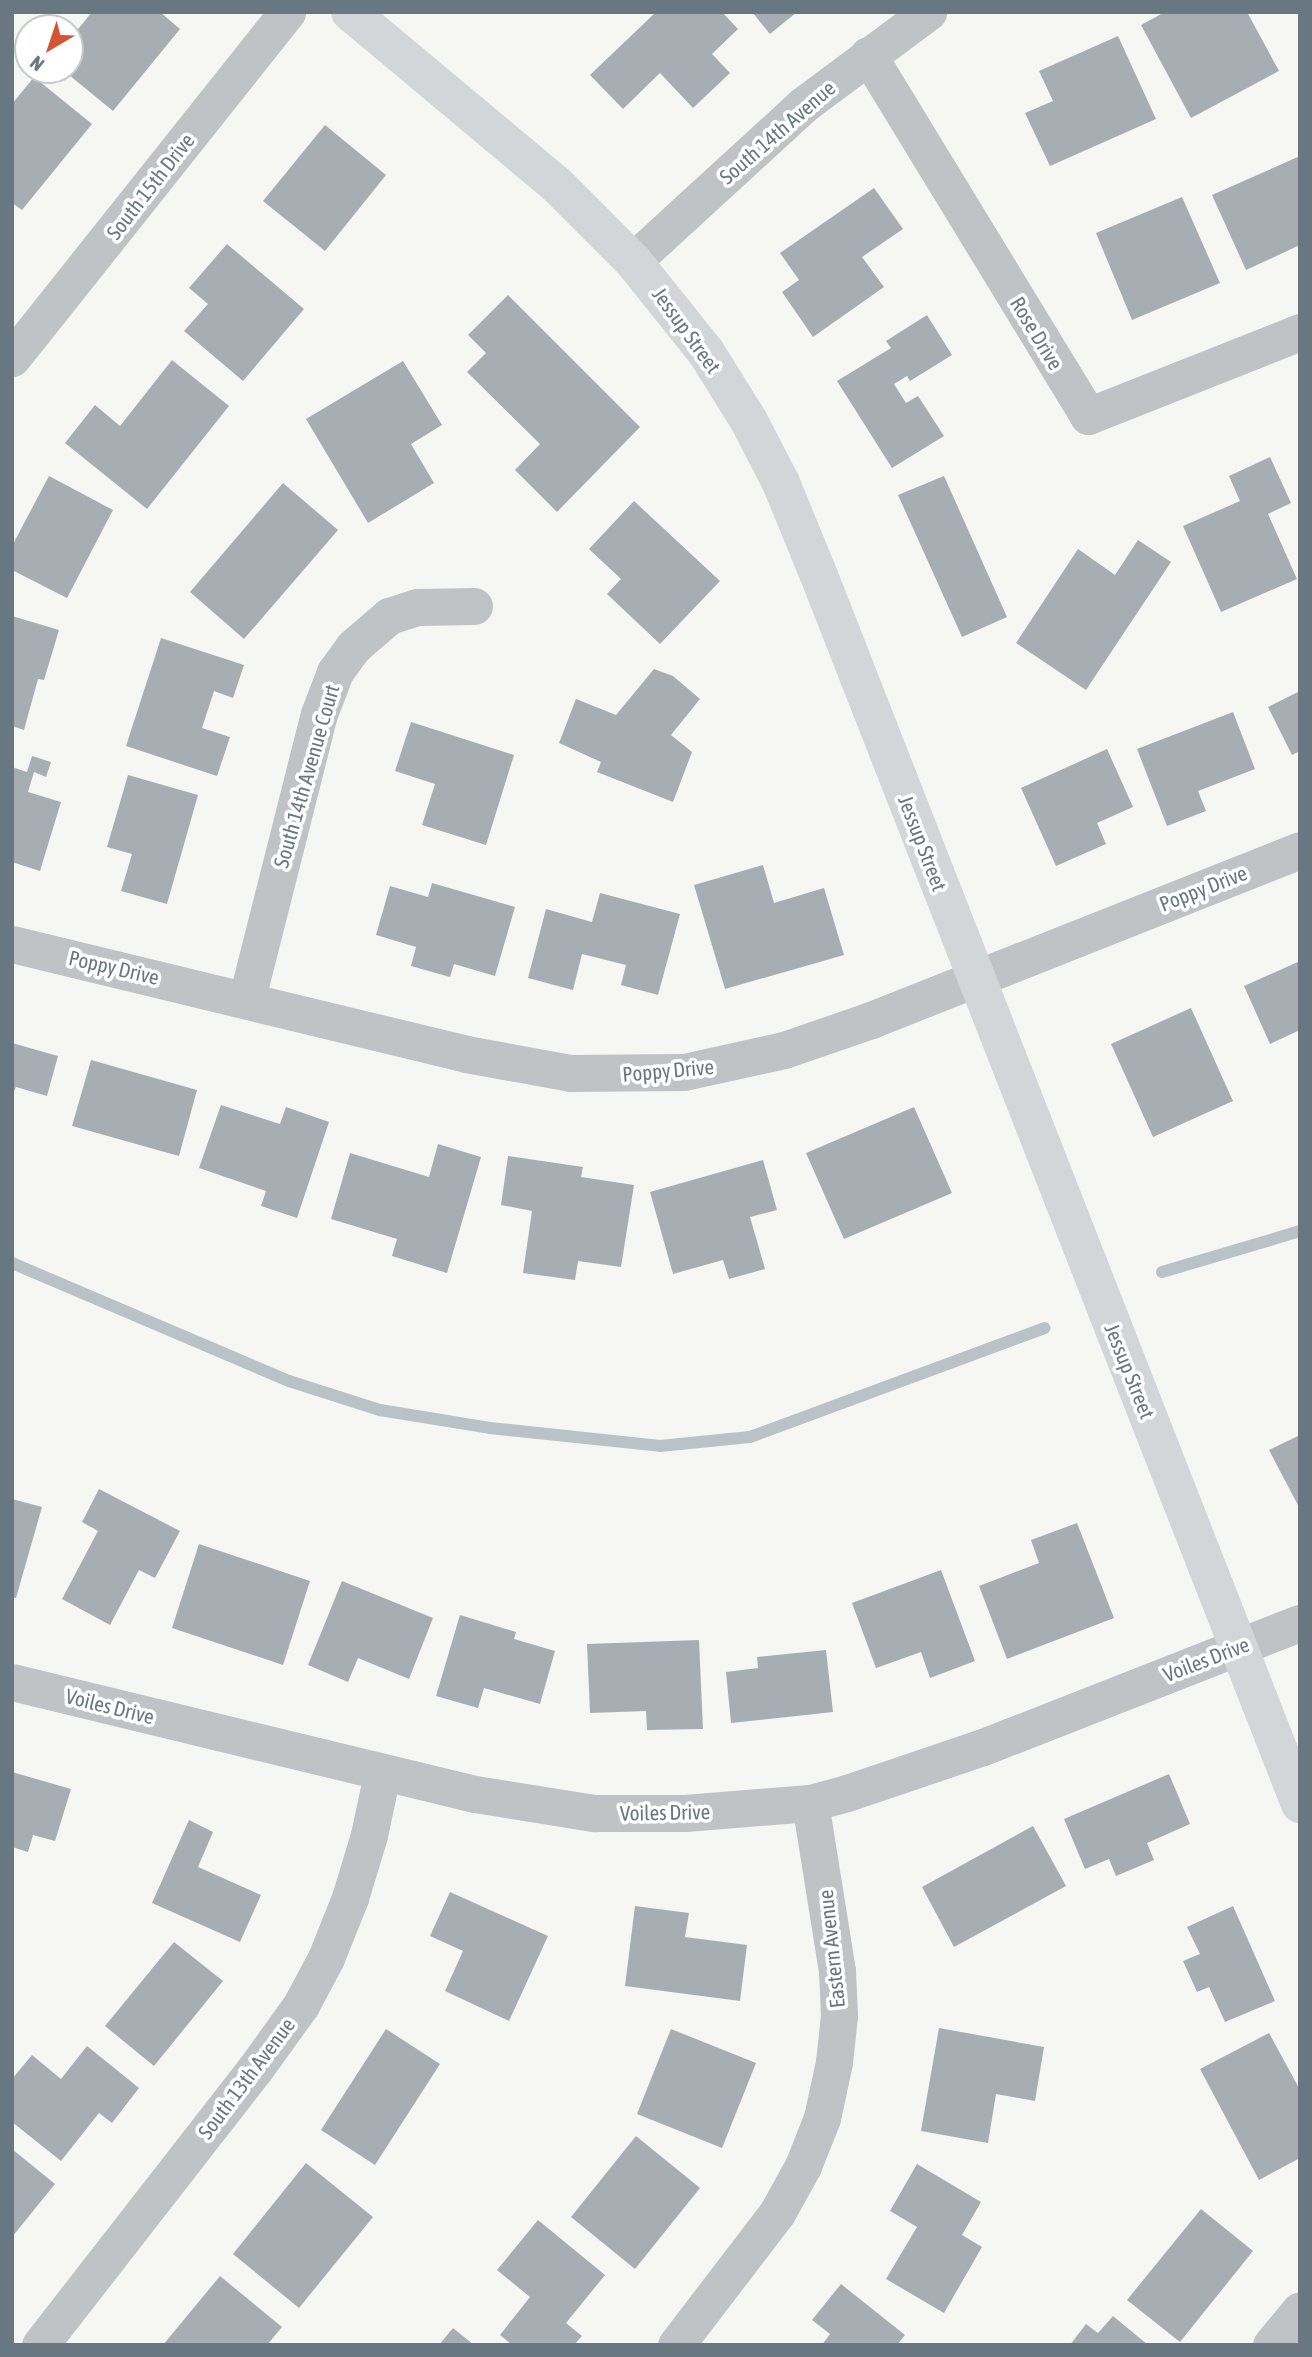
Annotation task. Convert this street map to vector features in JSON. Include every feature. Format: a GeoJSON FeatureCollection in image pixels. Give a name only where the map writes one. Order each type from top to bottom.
{"type":"FeatureCollection","features":[{"type":"Feature","properties":{"kind":"street","name":"South 15th Drive"},"geometry":{"type":"LineString","coordinates":[[12,358],[288,12]]}},
{"type":"Feature","properties":{"kind":"street","name":"Jessup Street"},"geometry":{"type":"LineString","coordinates":[[351,12],[556,184],[633,261],[706,352],[749,421],[781,483],[1300,1804]]}},
{"type":"Feature","properties":{"kind":"street","name":"South 14th Avenue"},"geometry":{"type":"LineString","coordinates":[[633,261],[803,105],[928,12]]}},
{"type":"Feature","properties":{"kind":"street","name":"Rose Drive"},"geometry":{"type":"LineString","coordinates":[[869,55],[1088,416],[1300,332]]}},
{"type":"Feature","properties":{"kind":"street","name":"South 14th Avenue Court"},"geometry":{"type":"LineString","coordinates":[[247,998],[319,714],[335,672],[353,647],[388,616],[417,607],[474,606]]}},
{"type":"Feature","properties":{"kind":"street","name":"Poppy Drive"},"geometry":{"type":"LineString","coordinates":[[12,944],[247,998],[466,1054],[570,1073],[613,1075],[684,1072],[784,1050],[872,1020],[974,977],[1300,850]]}},
{"type":"Feature","properties":{"kind":"street","name":"Voiles Drive"},"geometry":{"type":"LineString","coordinates":[[12,1682],[382,1774],[475,1794],[594,1813],[685,1813],[810,1803],[983,1747],[1300,1623]]}},
{"type":"Feature","properties":{"kind":"street","name":"South 13th Avenue"},"geometry":{"type":"LineString","coordinates":[[40,2345],[255,2069],[301,2005],[326,1958],[350,1898],[369,1835],[382,1774]]}},
{"type":"Feature","properties":{"kind":"street","name":"Eastern Avenue"},"geometry":{"type":"LineString","coordinates":[[676,2345],[777,2213],[803,2166],[822,2118],[834,2062],[839,2004],[833,1933],[810,1803]]}},
{"type":"Feature","properties":{"kind":"street"},"geometry":{"type":"LineString","coordinates":[[1271,2345],[1300,2310]]}},
{"type":"Feature","properties":{"kind":"building"},"geometry":{"type":"Polygon","coordinates":[[[92,12],[160,12],[180,29],[113,111],[80,84],[84,84],[84,22],[92,12]]]}},
{"type":"Feature","properties":{"kind":"building"},"geometry":{"type":"Polygon","coordinates":[[[656,12],[722,12],[738,29],[712,54],[730,73],[693,108],[660,73],[623,109],[590,75],[656,12]]]}},
{"type":"Feature","properties":{"kind":"building"},"geometry":{"type":"Polygon","coordinates":[[[752,12],[797,12],[770,34],[752,12]]]}},
{"type":"Feature","properties":{"kind":"building"},"geometry":{"type":"Polygon","coordinates":[[[1165,12],[1247,12],[1279,71],[1191,118],[1141,25],[1165,12]]]}},
{"type":"Feature","properties":{"kind":"building"},"geometry":{"type":"Polygon","coordinates":[[[1118,36],[1156,119],[1050,166],[1025,113],[1053,101],[1039,71],[1118,36]]]}},
{"type":"Feature","properties":{"kind":"building"},"geometry":{"type":"Polygon","coordinates":[[[28,84],[43,84],[92,124],[22,210],[12,203],[12,104],[28,84]]]}},
{"type":"Feature","properties":{"kind":"building"},"geometry":{"type":"Polygon","coordinates":[[[325,125],[386,175],[325,251],[263,201],[325,125]]]}},
{"type":"Feature","properties":{"kind":"building"},"geometry":{"type":"Polygon","coordinates":[[[1300,156],[1300,245],[1246,270],[1212,195],[1300,156]]]}},
{"type":"Feature","properties":{"kind":"building"},"geometry":{"type":"Polygon","coordinates":[[[874,188],[903,229],[862,257],[884,287],[813,337],[782,292],[799,280],[780,253],[874,188]]]}},
{"type":"Feature","properties":{"kind":"building"},"geometry":{"type":"Polygon","coordinates":[[[1182,197],[1220,283],[1132,320],[1096,233],[1182,197]]]}},
{"type":"Feature","properties":{"kind":"building"},"geometry":{"type":"Polygon","coordinates":[[[227,244],[304,309],[243,381],[184,331],[208,304],[189,288],[227,244]]]}},
{"type":"Feature","properties":{"kind":"building"},"geometry":{"type":"Polygon","coordinates":[[[508,295],[640,427],[557,512],[515,470],[540,444],[467,372],[486,353],[468,335],[508,295]]]}},
{"type":"Feature","properties":{"kind":"building"},"geometry":{"type":"Polygon","coordinates":[[[927,315],[952,355],[910,381],[907,376],[894,384],[906,403],[918,396],[944,436],[892,468],[837,381],[891,348],[886,341],[927,315]]]}},
{"type":"Feature","properties":{"kind":"building"},"geometry":{"type":"Polygon","coordinates":[[[172,360],[229,406],[147,509],[65,443],[95,405],[120,426],[172,360]]]}},
{"type":"Feature","properties":{"kind":"building"},"geometry":{"type":"Polygon","coordinates":[[[403,361],[442,425],[411,444],[434,483],[368,523],[306,419],[403,361]]]}},
{"type":"Feature","properties":{"kind":"building"},"geometry":{"type":"Polygon","coordinates":[[[1270,457],[1291,503],[1268,514],[1297,579],[1221,612],[1183,526],[1240,501],[1229,476],[1270,457]]]}},
{"type":"Feature","properties":{"kind":"building"},"geometry":{"type":"Polygon","coordinates":[[[49,476],[113,510],[67,598],[12,570],[12,546],[49,476]]]}},
{"type":"Feature","properties":{"kind":"building"},"geometry":{"type":"Polygon","coordinates":[[[944,476],[1007,617],[962,637],[898,495],[944,476]]]}},
{"type":"Feature","properties":{"kind":"building"},"geometry":{"type":"Polygon","coordinates":[[[283,483],[338,530],[244,639],[190,592],[283,483]]]}},
{"type":"Feature","properties":{"kind":"building"},"geometry":{"type":"Polygon","coordinates":[[[634,501],[720,581],[660,644],[607,594],[621,579],[589,549],[634,501]]]}},
{"type":"Feature","properties":{"kind":"building"},"geometry":{"type":"Polygon","coordinates":[[[1138,540],[1171,562],[1086,690],[1016,643],[1078,549],[1115,575],[1138,540]]]}},
{"type":"Feature","properties":{"kind":"building"},"geometry":{"type":"Polygon","coordinates":[[[12,616],[59,630],[44,680],[38,679],[24,730],[12,726],[12,616]]]}},
{"type":"Feature","properties":{"kind":"building"},"geometry":{"type":"Polygon","coordinates":[[[161,638],[244,665],[233,698],[214,691],[202,728],[230,737],[217,776],[126,746],[161,638]]]}},
{"type":"Feature","properties":{"kind":"building"},"geometry":{"type":"Polygon","coordinates":[[[654,669],[673,676],[700,699],[671,735],[692,752],[673,802],[597,772],[601,762],[559,743],[576,699],[616,715],[654,669]]]}},
{"type":"Feature","properties":{"kind":"building"},"geometry":{"type":"Polygon","coordinates":[[[1300,691],[1300,751],[1292,755],[1268,707],[1300,691]]]}},
{"type":"Feature","properties":{"kind":"building"},"geometry":{"type":"Polygon","coordinates":[[[1233,712],[1255,769],[1198,791],[1206,811],[1167,826],[1137,749],[1233,712]]]}},
{"type":"Feature","properties":{"kind":"building"},"geometry":{"type":"Polygon","coordinates":[[[411,722],[514,755],[486,845],[422,825],[435,784],[395,771],[411,722]]]}},
{"type":"Feature","properties":{"kind":"building"},"geometry":{"type":"Polygon","coordinates":[[[1107,749],[1133,807],[1097,823],[1106,844],[1056,866],[1021,788],[1107,749]]]}},
{"type":"Feature","properties":{"kind":"building"},"geometry":{"type":"Polygon","coordinates":[[[32,756],[51,762],[46,777],[34,772],[28,792],[61,802],[40,871],[12,862],[12,767],[27,772],[32,756]]]}},
{"type":"Feature","properties":{"kind":"building"},"geometry":{"type":"Polygon","coordinates":[[[128,775],[198,795],[167,904],[121,891],[132,854],[107,847],[128,775]]]}},
{"type":"Feature","properties":{"kind":"building"},"geometry":{"type":"Polygon","coordinates":[[[763,865],[774,903],[824,888],[844,955],[725,989],[694,885],[763,865]]]}},
{"type":"Feature","properties":{"kind":"building"},"geometry":{"type":"Polygon","coordinates":[[[432,883],[515,907],[495,976],[454,964],[450,977],[411,966],[416,947],[376,935],[390,886],[428,897],[432,883]]]}},
{"type":"Feature","properties":{"kind":"building"},"geometry":{"type":"Polygon","coordinates":[[[600,893],[680,914],[658,995],[621,985],[626,965],[582,954],[573,990],[528,978],[546,909],[592,922],[600,893]]]}},
{"type":"Feature","properties":{"kind":"building"},"geometry":{"type":"Polygon","coordinates":[[[1300,961],[1300,1030],[1270,1044],[1244,986],[1300,961]]]}},
{"type":"Feature","properties":{"kind":"building"},"geometry":{"type":"Polygon","coordinates":[[[1191,1008],[1233,1101],[1153,1137],[1111,1044],[1191,1008]]]}},
{"type":"Feature","properties":{"kind":"building"},"geometry":{"type":"Polygon","coordinates":[[[12,1043],[58,1056],[47,1096],[16,1087],[12,1096],[12,1043]]]}},
{"type":"Feature","properties":{"kind":"building"},"geometry":{"type":"Polygon","coordinates":[[[91,1060],[197,1090],[179,1156],[72,1126],[91,1060]]]}},
{"type":"Feature","properties":{"kind":"building"},"geometry":{"type":"Polygon","coordinates":[[[221,1105],[280,1124],[286,1107],[329,1122],[297,1218],[261,1206],[266,1191],[199,1168],[221,1105]]]}},
{"type":"Feature","properties":{"kind":"building"},"geometry":{"type":"Polygon","coordinates":[[[914,1107],[952,1193],[844,1239],[806,1153],[914,1107]]]}},
{"type":"Feature","properties":{"kind":"building"},"geometry":{"type":"Polygon","coordinates":[[[438,1144],[481,1157],[447,1273],[392,1256],[397,1239],[331,1219],[350,1153],[429,1177],[438,1144]]]}},
{"type":"Feature","properties":{"kind":"building"},"geometry":{"type":"Polygon","coordinates":[[[508,1156],[583,1167],[581,1177],[634,1185],[621,1267],[578,1261],[575,1280],[523,1273],[532,1211],[501,1205],[508,1156]]]}},
{"type":"Feature","properties":{"kind":"building"},"geometry":{"type":"Polygon","coordinates":[[[763,1160],[777,1210],[750,1217],[765,1269],[729,1279],[723,1260],[673,1274],[650,1192],[763,1160]]]}},
{"type":"Feature","properties":{"kind":"building"},"geometry":{"type":"Polygon","coordinates":[[[1300,1435],[1300,1509],[1269,1450],[1300,1435]]]}},
{"type":"Feature","properties":{"kind":"building"},"geometry":{"type":"Polygon","coordinates":[[[99,1489],[180,1531],[155,1578],[139,1570],[110,1625],[62,1599],[98,1531],[82,1522],[99,1489]]]}},
{"type":"Feature","properties":{"kind":"building"},"geometry":{"type":"Polygon","coordinates":[[[12,1499],[42,1507],[16,1598],[12,1597],[12,1499]]]}},
{"type":"Feature","properties":{"kind":"building"},"geometry":{"type":"Polygon","coordinates":[[[1077,1523],[1114,1618],[1007,1659],[979,1586],[1039,1563],[1031,1540],[1077,1523]]]}},
{"type":"Feature","properties":{"kind":"building"},"geometry":{"type":"Polygon","coordinates":[[[199,1544],[310,1581],[283,1665],[172,1628],[199,1544]]]}},
{"type":"Feature","properties":{"kind":"building"},"geometry":{"type":"Polygon","coordinates":[[[941,1570],[975,1661],[930,1678],[921,1652],[876,1668],[852,1603],[941,1570]]]}},
{"type":"Feature","properties":{"kind":"building"},"geometry":{"type":"Polygon","coordinates":[[[342,1581],[433,1618],[409,1679],[358,1658],[348,1682],[308,1665],[342,1581]]]}},
{"type":"Feature","properties":{"kind":"building"},"geometry":{"type":"Polygon","coordinates":[[[460,1615],[516,1632],[514,1639],[555,1651],[540,1704],[484,1688],[478,1708],[436,1696],[460,1615]]]}},
{"type":"Feature","properties":{"kind":"building"},"geometry":{"type":"Polygon","coordinates":[[[699,1640],[703,1729],[647,1730],[646,1711],[590,1713],[587,1644],[699,1640]]]}},
{"type":"Feature","properties":{"kind":"building"},"geometry":{"type":"Polygon","coordinates":[[[826,1650],[833,1712],[731,1723],[726,1672],[758,1668],[757,1657],[826,1650]]]}},
{"type":"Feature","properties":{"kind":"building"},"geometry":{"type":"Polygon","coordinates":[[[12,1772],[71,1789],[55,1841],[33,1835],[28,1852],[12,1847],[12,1772]]]}},
{"type":"Feature","properties":{"kind":"building"},"geometry":{"type":"Polygon","coordinates":[[[1169,1774],[1190,1824],[1147,1843],[1154,1860],[1116,1876],[1109,1859],[1085,1869],[1064,1819],[1169,1774]]]}},
{"type":"Feature","properties":{"kind":"building"},"geometry":{"type":"Polygon","coordinates":[[[189,1820],[213,1832],[198,1867],[261,1895],[240,1942],[152,1903],[189,1820]]]}},
{"type":"Feature","properties":{"kind":"building"},"geometry":{"type":"Polygon","coordinates":[[[1033,1826],[1066,1886],[954,1947],[922,1887],[1033,1826]]]}},
{"type":"Feature","properties":{"kind":"building"},"geometry":{"type":"Polygon","coordinates":[[[450,1892],[548,1936],[509,2021],[445,1991],[463,1951],[430,1936],[450,1892]]]}},
{"type":"Feature","properties":{"kind":"building"},"geometry":{"type":"Polygon","coordinates":[[[635,1906],[689,1913],[685,1937],[747,1945],[740,2001],[625,1986],[635,1906]]]}},
{"type":"Feature","properties":{"kind":"building"},"geometry":{"type":"Polygon","coordinates":[[[1233,1906],[1275,2001],[1225,2022],[1209,1987],[1197,1992],[1183,1961],[1200,1954],[1187,1927],[1233,1906]]]}},
{"type":"Feature","properties":{"kind":"building"},"geometry":{"type":"Polygon","coordinates":[[[174,1942],[223,1981],[154,2066],[105,2026],[174,1942]]]}},
{"type":"Feature","properties":{"kind":"building"},"geometry":{"type":"Polygon","coordinates":[[[939,2028],[1044,2047],[1035,2101],[996,2094],[988,2143],[921,2131],[939,2028]]]}},
{"type":"Feature","properties":{"kind":"building"},"geometry":{"type":"Polygon","coordinates":[[[386,2029],[440,2064],[375,2165],[321,2130],[386,2029]]]}},
{"type":"Feature","properties":{"kind":"building"},"geometry":{"type":"Polygon","coordinates":[[[671,2029],[756,2063],[722,2148],[637,2114],[671,2029]]]}},
{"type":"Feature","properties":{"kind":"building"},"geometry":{"type":"Polygon","coordinates":[[[1269,2033],[1300,2090],[1300,2158],[1259,2180],[1200,2069],[1269,2033]]]}},
{"type":"Feature","properties":{"kind":"building"},"geometry":{"type":"Polygon","coordinates":[[[87,2046],[139,2088],[112,2123],[99,2113],[61,2161],[12,2122],[12,2079],[32,2055],[61,2079],[87,2046]]]}},
{"type":"Feature","properties":{"kind":"building"},"geometry":{"type":"Polygon","coordinates":[[[636,2136],[700,2188],[635,2269],[571,2217],[636,2136]]]}},
{"type":"Feature","properties":{"kind":"building"},"geometry":{"type":"Polygon","coordinates":[[[12,2149],[55,2184],[12,2237],[12,2149]]]}},
{"type":"Feature","properties":{"kind":"building"},"geometry":{"type":"Polygon","coordinates":[[[306,2163],[373,2217],[299,2308],[233,2254],[306,2163]]]}},
{"type":"Feature","properties":{"kind":"building"},"geometry":{"type":"Polygon","coordinates":[[[917,2164],[981,2202],[962,2235],[982,2247],[944,2313],[886,2279],[917,2227],[890,2211],[917,2164]]]}},
{"type":"Feature","properties":{"kind":"building"},"geometry":{"type":"Polygon","coordinates":[[[1201,2209],[1253,2251],[1180,2342],[1127,2300],[1201,2209]]]}},
{"type":"Feature","properties":{"kind":"building"},"geometry":{"type":"Polygon","coordinates":[[[538,2220],[605,2275],[566,2323],[582,2336],[574,2345],[512,2345],[500,2335],[530,2297],[497,2270],[538,2220]]]}},
{"type":"Feature","properties":{"kind":"building"},"geometry":{"type":"Polygon","coordinates":[[[220,2276],[282,2327],[267,2345],[163,2345],[220,2276]]]}},
{"type":"Feature","properties":{"kind":"building"},"geometry":{"type":"Polygon","coordinates":[[[841,2284],[905,2335],[897,2345],[822,2345],[830,2334],[812,2320],[841,2284]]]}},
{"type":"Feature","properties":{"kind":"building"},"geometry":{"type":"Polygon","coordinates":[[[1113,2316],[1148,2345],[1070,2345],[1086,2324],[1098,2333],[1113,2316]]]}},
{"type":"Feature","properties":{"kind":"building"},"geometry":{"type":"Polygon","coordinates":[[[453,2328],[474,2345],[439,2345],[453,2328]]]}},
{"type":"Feature","properties":{"kind":"waterway"},"geometry":{"type":"LineString","coordinates":[[1162,1272],[1300,1231]]}},
{"type":"Feature","properties":{"kind":"waterway"},"geometry":{"type":"LineString","coordinates":[[12,1263],[289,1381],[380,1410],[490,1428],[660,1446],[750,1437],[1045,1328]]}}]}
